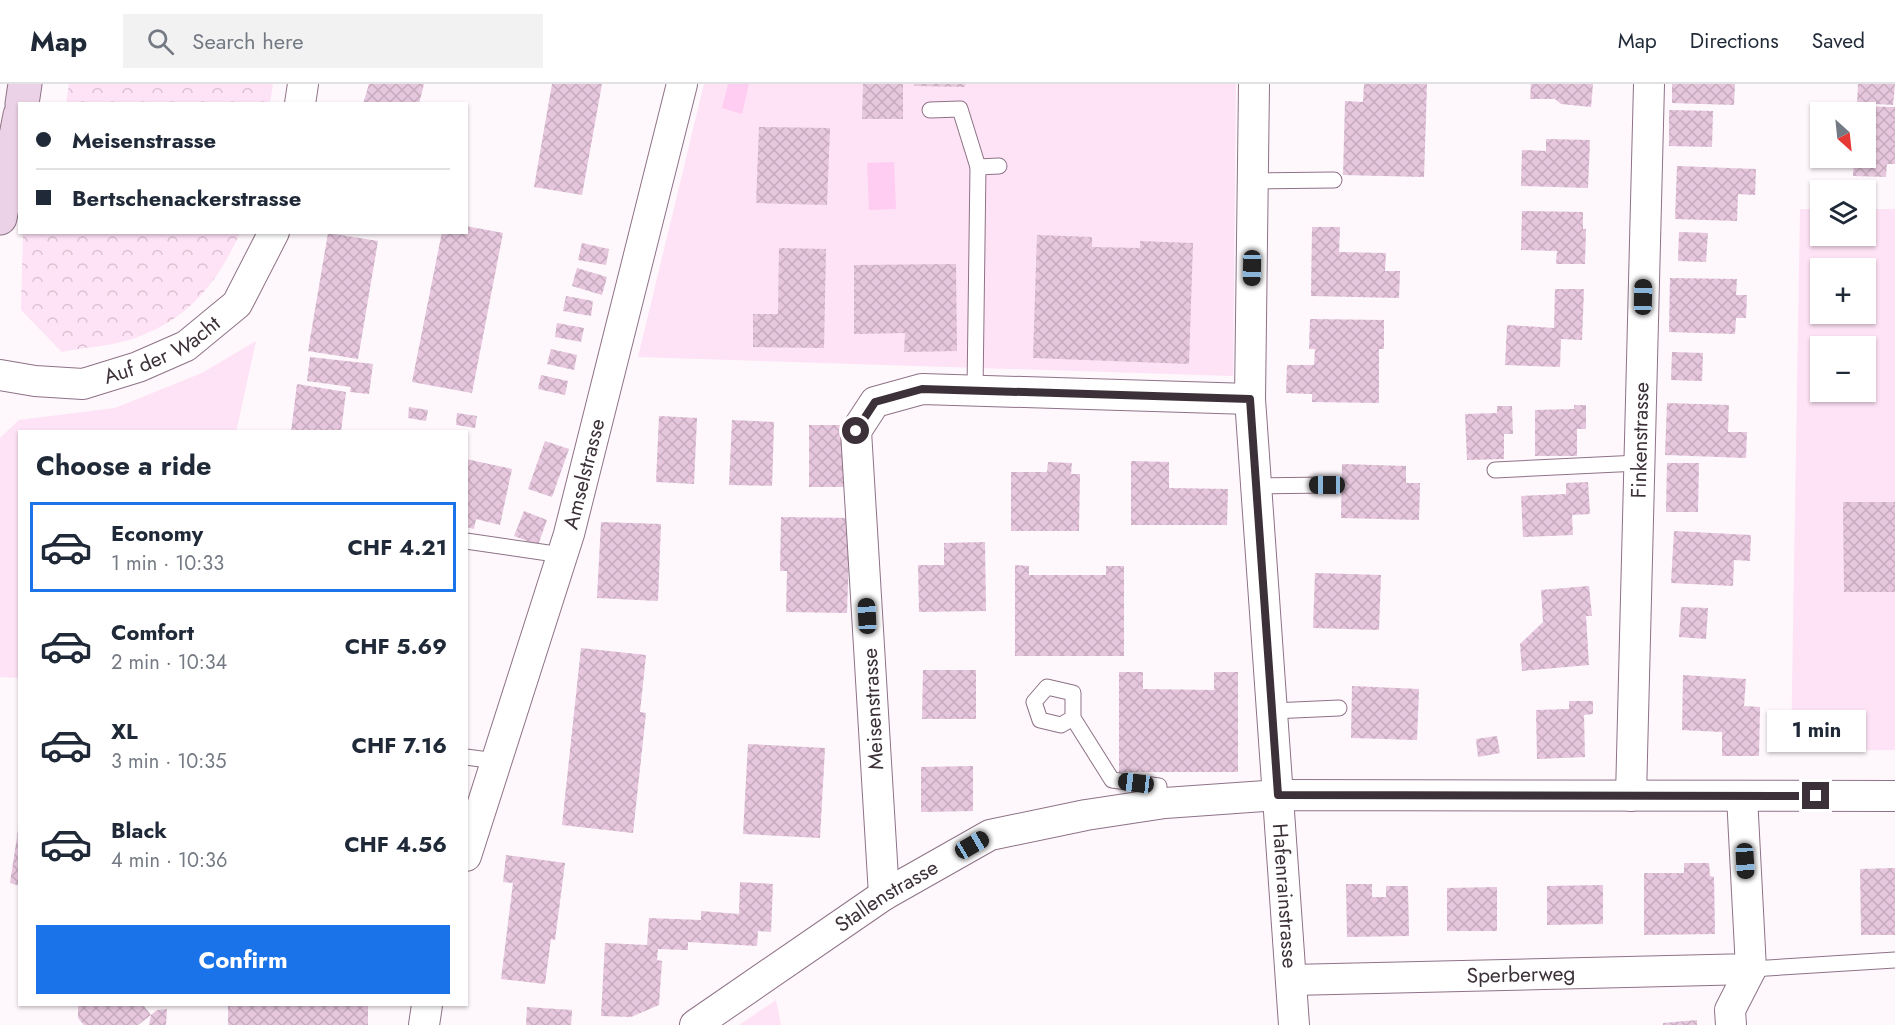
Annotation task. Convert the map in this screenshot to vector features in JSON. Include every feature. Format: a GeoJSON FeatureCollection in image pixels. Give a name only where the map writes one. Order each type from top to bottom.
{"type":"FeatureCollection","features":[{"type":"Feature","properties":{"kind":"main road"},"geometry":{"type":"LineString","coordinates":[[22,102],[25,84]]}},
{"type":"Feature","properties":{"kind":"main road"},"geometry":{"type":"LineString","coordinates":[[0,218],[18,125]]}},
{"type":"Feature","properties":{"kind":"street"},"geometry":{"type":"LineString","coordinates":[[300,102],[303,84]]}},
{"type":"Feature","properties":{"kind":"street","name":"Amselstrasse"},"geometry":{"type":"LineString","coordinates":[[468,850],[562,555],[682,84]]}},
{"type":"Feature","properties":{"kind":"street","name":"Hafenrainstrasse"},"geometry":{"type":"LineString","coordinates":[[1254,84],[1250,399],[1294,1025]]}},
{"type":"Feature","properties":{"kind":"street","name":"Finkenstrasse"},"geometry":{"type":"LineString","coordinates":[[1631,796],[1649,84]]}},
{"type":"Feature","properties":{"kind":"street","name":"Auf der Wacht"},"geometry":{"type":"LineString","coordinates":[[0,375],[34,381],[83,384],[138,367],[186,346],[237,304],[273,234]]}},
{"type":"Feature","properties":{"kind":"street","name":"Meisenstrasse"},"geometry":{"type":"LineString","coordinates":[[884,895],[856,431],[875,402],[922,389],[1250,399]]}},
{"type":"Feature","properties":{"kind":"street","name":"Stallenstrasse"},"geometry":{"type":"LineString","coordinates":[[694,1025],[884,895],[990,835],[1116,810],[1159,803],[1278,795],[1895,796]]}},
{"type":"Feature","properties":{"kind":"street"},"geometry":{"type":"LineString","coordinates":[[1731,1025],[1730,1010],[1751,969],[1742,796]]}},
{"type":"Feature","properties":{"kind":"street","name":"Sperberweg"},"geometry":{"type":"LineString","coordinates":[[1291,980],[1751,969]]}},
{"type":"Feature","properties":{"kind":"street"},"geometry":{"type":"LineString","coordinates":[[424,1025],[427,1006]]}},
{"type":"Feature","properties":{"kind":"lane"},"geometry":{"type":"LineString","coordinates":[[930,110],[960,109],[978,167],[975,391]]}},
{"type":"Feature","properties":{"kind":"lane"},"geometry":{"type":"LineString","coordinates":[[978,167],[999,166]]}},
{"type":"Feature","properties":{"kind":"lane"},"geometry":{"type":"LineString","coordinates":[[1253,181],[1334,180]]}},
{"type":"Feature","properties":{"kind":"lane"},"geometry":{"type":"LineString","coordinates":[[1495,470],[1639,463]]}},
{"type":"Feature","properties":{"kind":"lane"},"geometry":{"type":"LineString","coordinates":[[1256,486],[1327,485]]}},
{"type":"Feature","properties":{"kind":"lane"},"geometry":{"type":"LineString","coordinates":[[468,541],[562,555]]}},
{"type":"Feature","properties":{"kind":"lane"},"geometry":{"type":"LineString","coordinates":[[1272,711],[1339,708]]}},
{"type":"Feature","properties":{"kind":"lane"},"geometry":{"type":"LineString","coordinates":[[1073,718],[1112,780],[1116,810]]}},
{"type":"Feature","properties":{"kind":"lane"},"geometry":{"type":"LineString","coordinates":[[468,757],[496,761]]}},
{"type":"Feature","properties":{"kind":"lane"},"geometry":{"type":"LineString","coordinates":[[1112,780],[1159,786],[1159,803]]}},
{"type":"Feature","properties":{"kind":"lane"},"geometry":{"type":"LineString","coordinates":[[1751,969],[1895,960]]}},
{"type":"Feature","properties":{"kind":"green space"},"geometry":{"type":"Polygon","coordinates":[[[69,84],[273,84],[270,102],[66,102],[69,84]]]}},
{"type":"Feature","properties":{"kind":"green space"},"geometry":{"type":"Polygon","coordinates":[[[704,84],[1236,84],[1233,376],[638,357],[704,84]]]}},
{"type":"Feature","properties":{"kind":"green space"},"geometry":{"type":"Polygon","coordinates":[[[1800,209],[1810,209],[1810,246],[1876,246],[1876,209],[1895,209],[1895,750],[1791,751],[1800,209]]]}},
{"type":"Feature","properties":{"kind":"green space"},"geometry":{"type":"Polygon","coordinates":[[[23,234],[240,234],[211,283],[186,310],[171,321],[135,338],[62,352],[21,310],[23,234]]]}},
{"type":"Feature","properties":{"kind":"green space"},"geometry":{"type":"Polygon","coordinates":[[[256,341],[236,430],[18,430],[18,678],[0,677],[0,438],[19,420],[115,408],[202,373],[256,341]]]}},
{"type":"Feature","properties":{"kind":"green space"},"geometry":{"type":"Polygon","coordinates":[[[776,1000],[781,1025],[739,1025],[776,1000]]]}},
{"type":"Feature","properties":{"kind":"shaded area"},"geometry":{"type":"Polygon","coordinates":[[[728,84],[749,84],[742,114],[722,108],[728,84]]]}},
{"type":"Feature","properties":{"kind":"shaded area"},"geometry":{"type":"Polygon","coordinates":[[[894,162],[896,209],[869,210],[867,163],[894,162]]]}},
{"type":"Feature","properties":{"kind":"building"},"geometry":{"type":"Polygon","coordinates":[[[369,84],[424,84],[420,102],[364,102],[369,84]]]}},
{"type":"Feature","properties":{"kind":"building"},"geometry":{"type":"Polygon","coordinates":[[[552,84],[602,84],[582,195],[534,187],[552,84]]]}},
{"type":"Feature","properties":{"kind":"building"},"geometry":{"type":"Polygon","coordinates":[[[863,84],[903,84],[903,119],[862,119],[863,84]]]}},
{"type":"Feature","properties":{"kind":"building"},"geometry":{"type":"Polygon","coordinates":[[[914,84],[965,84],[965,87],[914,86],[914,84]]]}},
{"type":"Feature","properties":{"kind":"building"},"geometry":{"type":"Polygon","coordinates":[[[1364,84],[1427,84],[1424,177],[1343,175],[1345,101],[1363,102],[1364,84]]]}},
{"type":"Feature","properties":{"kind":"building"},"geometry":{"type":"Polygon","coordinates":[[[1531,84],[1593,84],[1591,107],[1561,104],[1555,99],[1530,99],[1531,84]]]}},
{"type":"Feature","properties":{"kind":"building"},"geometry":{"type":"Polygon","coordinates":[[[1672,84],[1735,84],[1734,105],[1672,103],[1672,84]]]}},
{"type":"Feature","properties":{"kind":"building"},"geometry":{"type":"Polygon","coordinates":[[[1858,84],[1895,84],[1893,105],[1857,102],[1858,84]]]}},
{"type":"Feature","properties":{"kind":"building"},"geometry":{"type":"Polygon","coordinates":[[[1876,107],[1895,107],[1895,164],[1887,164],[1886,177],[1853,176],[1854,168],[1876,168],[1876,107]]]}},
{"type":"Feature","properties":{"kind":"building"},"geometry":{"type":"Polygon","coordinates":[[[1669,110],[1713,111],[1712,147],[1669,146],[1669,110]]]}},
{"type":"Feature","properties":{"kind":"building"},"geometry":{"type":"Polygon","coordinates":[[[759,127],[830,128],[827,205],[756,203],[759,127]]]}},
{"type":"Feature","properties":{"kind":"building"},"geometry":{"type":"Polygon","coordinates":[[[1546,139],[1590,140],[1588,188],[1521,186],[1522,150],[1546,151],[1546,139]]]}},
{"type":"Feature","properties":{"kind":"building"},"geometry":{"type":"Polygon","coordinates":[[[1677,166],[1756,169],[1755,195],[1738,194],[1737,221],[1675,219],[1677,166]]]}},
{"type":"Feature","properties":{"kind":"building"},"geometry":{"type":"Polygon","coordinates":[[[1522,211],[1583,212],[1583,229],[1586,229],[1585,264],[1556,264],[1557,251],[1521,250],[1522,211]]]}},
{"type":"Feature","properties":{"kind":"building"},"geometry":{"type":"Polygon","coordinates":[[[468,226],[503,233],[472,393],[412,382],[442,234],[468,234],[468,226]]]}},
{"type":"Feature","properties":{"kind":"building"},"geometry":{"type":"Polygon","coordinates":[[[1312,227],[1340,227],[1339,252],[1386,253],[1385,271],[1400,271],[1399,298],[1311,296],[1312,227]]]}},
{"type":"Feature","properties":{"kind":"building"},"geometry":{"type":"Polygon","coordinates":[[[1679,232],[1708,233],[1706,262],[1678,261],[1679,232]]]}},
{"type":"Feature","properties":{"kind":"building"},"geometry":{"type":"Polygon","coordinates":[[[328,234],[378,241],[358,359],[308,351],[328,234]]]}},
{"type":"Feature","properties":{"kind":"building"},"geometry":{"type":"Polygon","coordinates":[[[1037,235],[1092,237],[1092,247],[1140,248],[1140,241],[1193,243],[1189,364],[1033,358],[1037,235]]]}},
{"type":"Feature","properties":{"kind":"building"},"geometry":{"type":"Polygon","coordinates":[[[582,243],[609,249],[606,265],[578,260],[582,243]]]}},
{"type":"Feature","properties":{"kind":"building"},"geometry":{"type":"Polygon","coordinates":[[[779,248],[826,249],[824,348],[753,347],[753,314],[778,314],[779,248]]]}},
{"type":"Feature","properties":{"kind":"building"},"geometry":{"type":"Polygon","coordinates":[[[956,264],[957,351],[904,352],[905,333],[854,334],[854,265],[956,264]]]}},
{"type":"Feature","properties":{"kind":"building"},"geometry":{"type":"Polygon","coordinates":[[[577,268],[607,277],[602,295],[572,286],[577,268]]]}},
{"type":"Feature","properties":{"kind":"building"},"geometry":{"type":"Polygon","coordinates":[[[1670,278],[1737,279],[1736,295],[1747,295],[1746,318],[1736,318],[1735,334],[1669,332],[1670,278]]]}},
{"type":"Feature","properties":{"kind":"building"},"geometry":{"type":"Polygon","coordinates":[[[1555,289],[1584,289],[1582,340],[1561,339],[1560,367],[1505,365],[1507,325],[1554,328],[1555,289]]]}},
{"type":"Feature","properties":{"kind":"building"},"geometry":{"type":"Polygon","coordinates":[[[566,296],[593,301],[591,316],[563,311],[566,296]]]}},
{"type":"Feature","properties":{"kind":"building"},"geometry":{"type":"Polygon","coordinates":[[[1310,319],[1384,320],[1384,349],[1379,349],[1379,403],[1312,402],[1312,394],[1286,393],[1287,365],[1314,365],[1315,349],[1309,349],[1310,319]]]}},
{"type":"Feature","properties":{"kind":"building"},"geometry":{"type":"Polygon","coordinates":[[[557,323],[584,328],[581,342],[555,337],[557,323]]]}},
{"type":"Feature","properties":{"kind":"building"},"geometry":{"type":"Polygon","coordinates":[[[551,349],[577,355],[574,370],[547,364],[551,349]]]}},
{"type":"Feature","properties":{"kind":"building"},"geometry":{"type":"Polygon","coordinates":[[[1672,352],[1703,353],[1702,381],[1671,380],[1672,352]]]}},
{"type":"Feature","properties":{"kind":"building"},"geometry":{"type":"Polygon","coordinates":[[[310,357],[373,364],[369,394],[350,392],[351,387],[307,381],[310,357]]]}},
{"type":"Feature","properties":{"kind":"building"},"geometry":{"type":"Polygon","coordinates":[[[541,375],[568,381],[565,395],[538,389],[541,375]]]}},
{"type":"Feature","properties":{"kind":"building"},"geometry":{"type":"Polygon","coordinates":[[[297,384],[346,392],[341,430],[291,430],[297,384]]]}},
{"type":"Feature","properties":{"kind":"building"},"geometry":{"type":"Polygon","coordinates":[[[1667,403],[1729,405],[1728,432],[1747,432],[1746,458],[1665,455],[1667,403]]]}},
{"type":"Feature","properties":{"kind":"building"},"geometry":{"type":"Polygon","coordinates":[[[1574,405],[1586,405],[1586,429],[1577,429],[1577,456],[1535,456],[1535,410],[1574,409],[1574,405]]]}},
{"type":"Feature","properties":{"kind":"building"},"geometry":{"type":"Polygon","coordinates":[[[1497,406],[1512,406],[1513,434],[1504,434],[1504,459],[1467,460],[1465,414],[1497,413],[1497,406]]]}},
{"type":"Feature","properties":{"kind":"building"},"geometry":{"type":"Polygon","coordinates":[[[409,407],[428,410],[426,421],[408,418],[409,407]]]}},
{"type":"Feature","properties":{"kind":"building"},"geometry":{"type":"Polygon","coordinates":[[[457,413],[477,416],[475,428],[456,425],[457,413]]]}},
{"type":"Feature","properties":{"kind":"building"},"geometry":{"type":"Polygon","coordinates":[[[659,416],[697,418],[694,484],[656,482],[659,416]]]}},
{"type":"Feature","properties":{"kind":"building"},"geometry":{"type":"Polygon","coordinates":[[[732,420],[774,422],[772,486],[729,485],[732,420]]]}},
{"type":"Feature","properties":{"kind":"building"},"geometry":{"type":"Polygon","coordinates":[[[809,425],[849,425],[848,487],[809,487],[809,425]]]}},
{"type":"Feature","properties":{"kind":"building"},"geometry":{"type":"Polygon","coordinates":[[[545,441],[569,449],[552,497],[528,489],[545,441]]]}},
{"type":"Feature","properties":{"kind":"building"},"geometry":{"type":"Polygon","coordinates":[[[468,459],[512,469],[500,525],[476,519],[474,529],[468,528],[468,459]]]}},
{"type":"Feature","properties":{"kind":"building"},"geometry":{"type":"Polygon","coordinates":[[[1131,461],[1169,462],[1169,488],[1228,489],[1227,525],[1131,525],[1131,461]]]}},
{"type":"Feature","properties":{"kind":"building"},"geometry":{"type":"Polygon","coordinates":[[[1048,462],[1072,463],[1071,474],[1080,474],[1079,531],[1011,531],[1011,472],[1047,472],[1048,462]]]}},
{"type":"Feature","properties":{"kind":"building"},"geometry":{"type":"Polygon","coordinates":[[[1667,463],[1699,463],[1698,512],[1666,512],[1667,463]]]}},
{"type":"Feature","properties":{"kind":"building"},"geometry":{"type":"Polygon","coordinates":[[[1342,464],[1406,466],[1406,483],[1420,483],[1419,520],[1341,518],[1342,464]]]}},
{"type":"Feature","properties":{"kind":"building"},"geometry":{"type":"Polygon","coordinates":[[[1588,482],[1590,514],[1572,515],[1573,535],[1523,537],[1521,496],[1566,494],[1566,483],[1588,482]]]}},
{"type":"Feature","properties":{"kind":"building"},"geometry":{"type":"Polygon","coordinates":[[[1843,502],[1895,502],[1895,592],[1844,592],[1843,502]]]}},
{"type":"Feature","properties":{"kind":"building"},"geometry":{"type":"Polygon","coordinates":[[[524,511],[547,520],[538,545],[514,536],[524,511]]]}},
{"type":"Feature","properties":{"kind":"building"},"geometry":{"type":"Polygon","coordinates":[[[781,517],[850,518],[847,613],[786,612],[787,571],[780,571],[781,517]]]}},
{"type":"Feature","properties":{"kind":"building"},"geometry":{"type":"Polygon","coordinates":[[[601,522],[661,524],[658,601],[597,598],[601,522]]]}},
{"type":"Feature","properties":{"kind":"building"},"geometry":{"type":"Polygon","coordinates":[[[1674,531],[1751,535],[1750,561],[1734,560],[1733,586],[1671,583],[1674,531]]]}},
{"type":"Feature","properties":{"kind":"building"},"geometry":{"type":"Polygon","coordinates":[[[985,542],[986,611],[919,612],[918,565],[944,565],[944,543],[985,542]]]}},
{"type":"Feature","properties":{"kind":"building"},"geometry":{"type":"Polygon","coordinates":[[[1015,565],[1029,566],[1029,575],[1106,575],[1106,566],[1124,566],[1124,656],[1015,656],[1015,565]]]}},
{"type":"Feature","properties":{"kind":"building"},"geometry":{"type":"Polygon","coordinates":[[[1315,573],[1381,575],[1379,630],[1313,628],[1315,573]]]}},
{"type":"Feature","properties":{"kind":"building"},"geometry":{"type":"Polygon","coordinates":[[[1589,586],[1592,616],[1586,616],[1589,665],[1522,671],[1520,644],[1543,622],[1541,590],[1589,586]]]}},
{"type":"Feature","properties":{"kind":"building"},"geometry":{"type":"Polygon","coordinates":[[[1681,607],[1708,608],[1706,639],[1679,637],[1681,607]]]}},
{"type":"Feature","properties":{"kind":"building"},"geometry":{"type":"Polygon","coordinates":[[[581,648],[646,655],[640,712],[646,713],[633,833],[562,825],[581,648]]]}},
{"type":"Feature","properties":{"kind":"building"},"geometry":{"type":"Polygon","coordinates":[[[923,670],[976,670],[976,719],[922,719],[923,670]]]}},
{"type":"Feature","properties":{"kind":"building"},"geometry":{"type":"Polygon","coordinates":[[[1119,672],[1143,672],[1143,689],[1214,690],[1214,672],[1238,672],[1238,772],[1119,772],[1119,672]]]}},
{"type":"Feature","properties":{"kind":"building"},"geometry":{"type":"Polygon","coordinates":[[[1683,675],[1746,679],[1744,706],[1760,707],[1759,756],[1722,756],[1722,732],[1682,730],[1683,675]]]}},
{"type":"Feature","properties":{"kind":"building"},"geometry":{"type":"Polygon","coordinates":[[[1352,686],[1419,689],[1417,740],[1351,738],[1352,686]]]}},
{"type":"Feature","properties":{"kind":"building"},"geometry":{"type":"Polygon","coordinates":[[[1569,701],[1593,701],[1593,714],[1584,715],[1585,757],[1537,759],[1536,710],[1569,709],[1569,701]]]}},
{"type":"Feature","properties":{"kind":"building"},"geometry":{"type":"Polygon","coordinates":[[[1497,736],[1500,753],[1478,757],[1476,739],[1497,736]]]}},
{"type":"Feature","properties":{"kind":"building"},"geometry":{"type":"Polygon","coordinates":[[[748,744],[825,748],[820,838],[743,834],[748,744]]]}},
{"type":"Feature","properties":{"kind":"building"},"geometry":{"type":"Polygon","coordinates":[[[973,766],[973,811],[921,812],[921,767],[973,766]]]}},
{"type":"Feature","properties":{"kind":"building"},"geometry":{"type":"Polygon","coordinates":[[[18,830],[18,885],[10,883],[18,830]]]}},
{"type":"Feature","properties":{"kind":"building"},"geometry":{"type":"Polygon","coordinates":[[[506,855],[565,863],[555,940],[551,939],[545,984],[501,979],[513,883],[503,882],[506,855]]]}},
{"type":"Feature","properties":{"kind":"building"},"geometry":{"type":"Polygon","coordinates":[[[1684,863],[1709,863],[1710,876],[1714,877],[1715,934],[1644,935],[1644,873],[1684,873],[1684,863]]]}},
{"type":"Feature","properties":{"kind":"building"},"geometry":{"type":"Polygon","coordinates":[[[1895,868],[1895,935],[1861,935],[1860,869],[1895,868]]]}},
{"type":"Feature","properties":{"kind":"building"},"geometry":{"type":"Polygon","coordinates":[[[740,882],[773,884],[771,932],[758,931],[757,946],[688,942],[688,950],[658,949],[657,960],[662,961],[659,1005],[631,1017],[601,1016],[605,943],[647,945],[649,918],[701,920],[701,911],[739,914],[740,882]]]}},
{"type":"Feature","properties":{"kind":"building"},"geometry":{"type":"Polygon","coordinates":[[[1346,884],[1372,884],[1372,897],[1386,897],[1386,886],[1408,886],[1409,936],[1347,937],[1346,884]]]}},
{"type":"Feature","properties":{"kind":"building"},"geometry":{"type":"Polygon","coordinates":[[[1603,885],[1603,924],[1547,925],[1547,886],[1603,885]]]}},
{"type":"Feature","properties":{"kind":"building"},"geometry":{"type":"Polygon","coordinates":[[[1497,887],[1497,931],[1447,931],[1447,888],[1497,887]]]}},
{"type":"Feature","properties":{"kind":"building"},"geometry":{"type":"Polygon","coordinates":[[[78,1006],[144,1006],[151,1015],[138,1025],[84,1025],[78,1018],[78,1006]]]}},
{"type":"Feature","properties":{"kind":"building"},"geometry":{"type":"Polygon","coordinates":[[[228,1006],[368,1006],[368,1025],[228,1025],[228,1006]]]}},
{"type":"Feature","properties":{"kind":"building"},"geometry":{"type":"Polygon","coordinates":[[[527,1007],[572,1010],[571,1025],[526,1025],[527,1007]]]}},
{"type":"Feature","properties":{"kind":"building"},"geometry":{"type":"Polygon","coordinates":[[[167,1009],[166,1025],[149,1025],[151,1015],[157,1010],[167,1009]]]}},
{"type":"Feature","properties":{"kind":"building"},"geometry":{"type":"Polygon","coordinates":[[[1697,1020],[1697,1025],[1663,1025],[1663,1023],[1697,1020]]]}},
{"type":"Feature","properties":{"kind":"route"},"geometry":{"type":"LineString","coordinates":[[856,431],[875,402],[922,389],[1250,399],[1278,795],[1816,796]]}}]}
